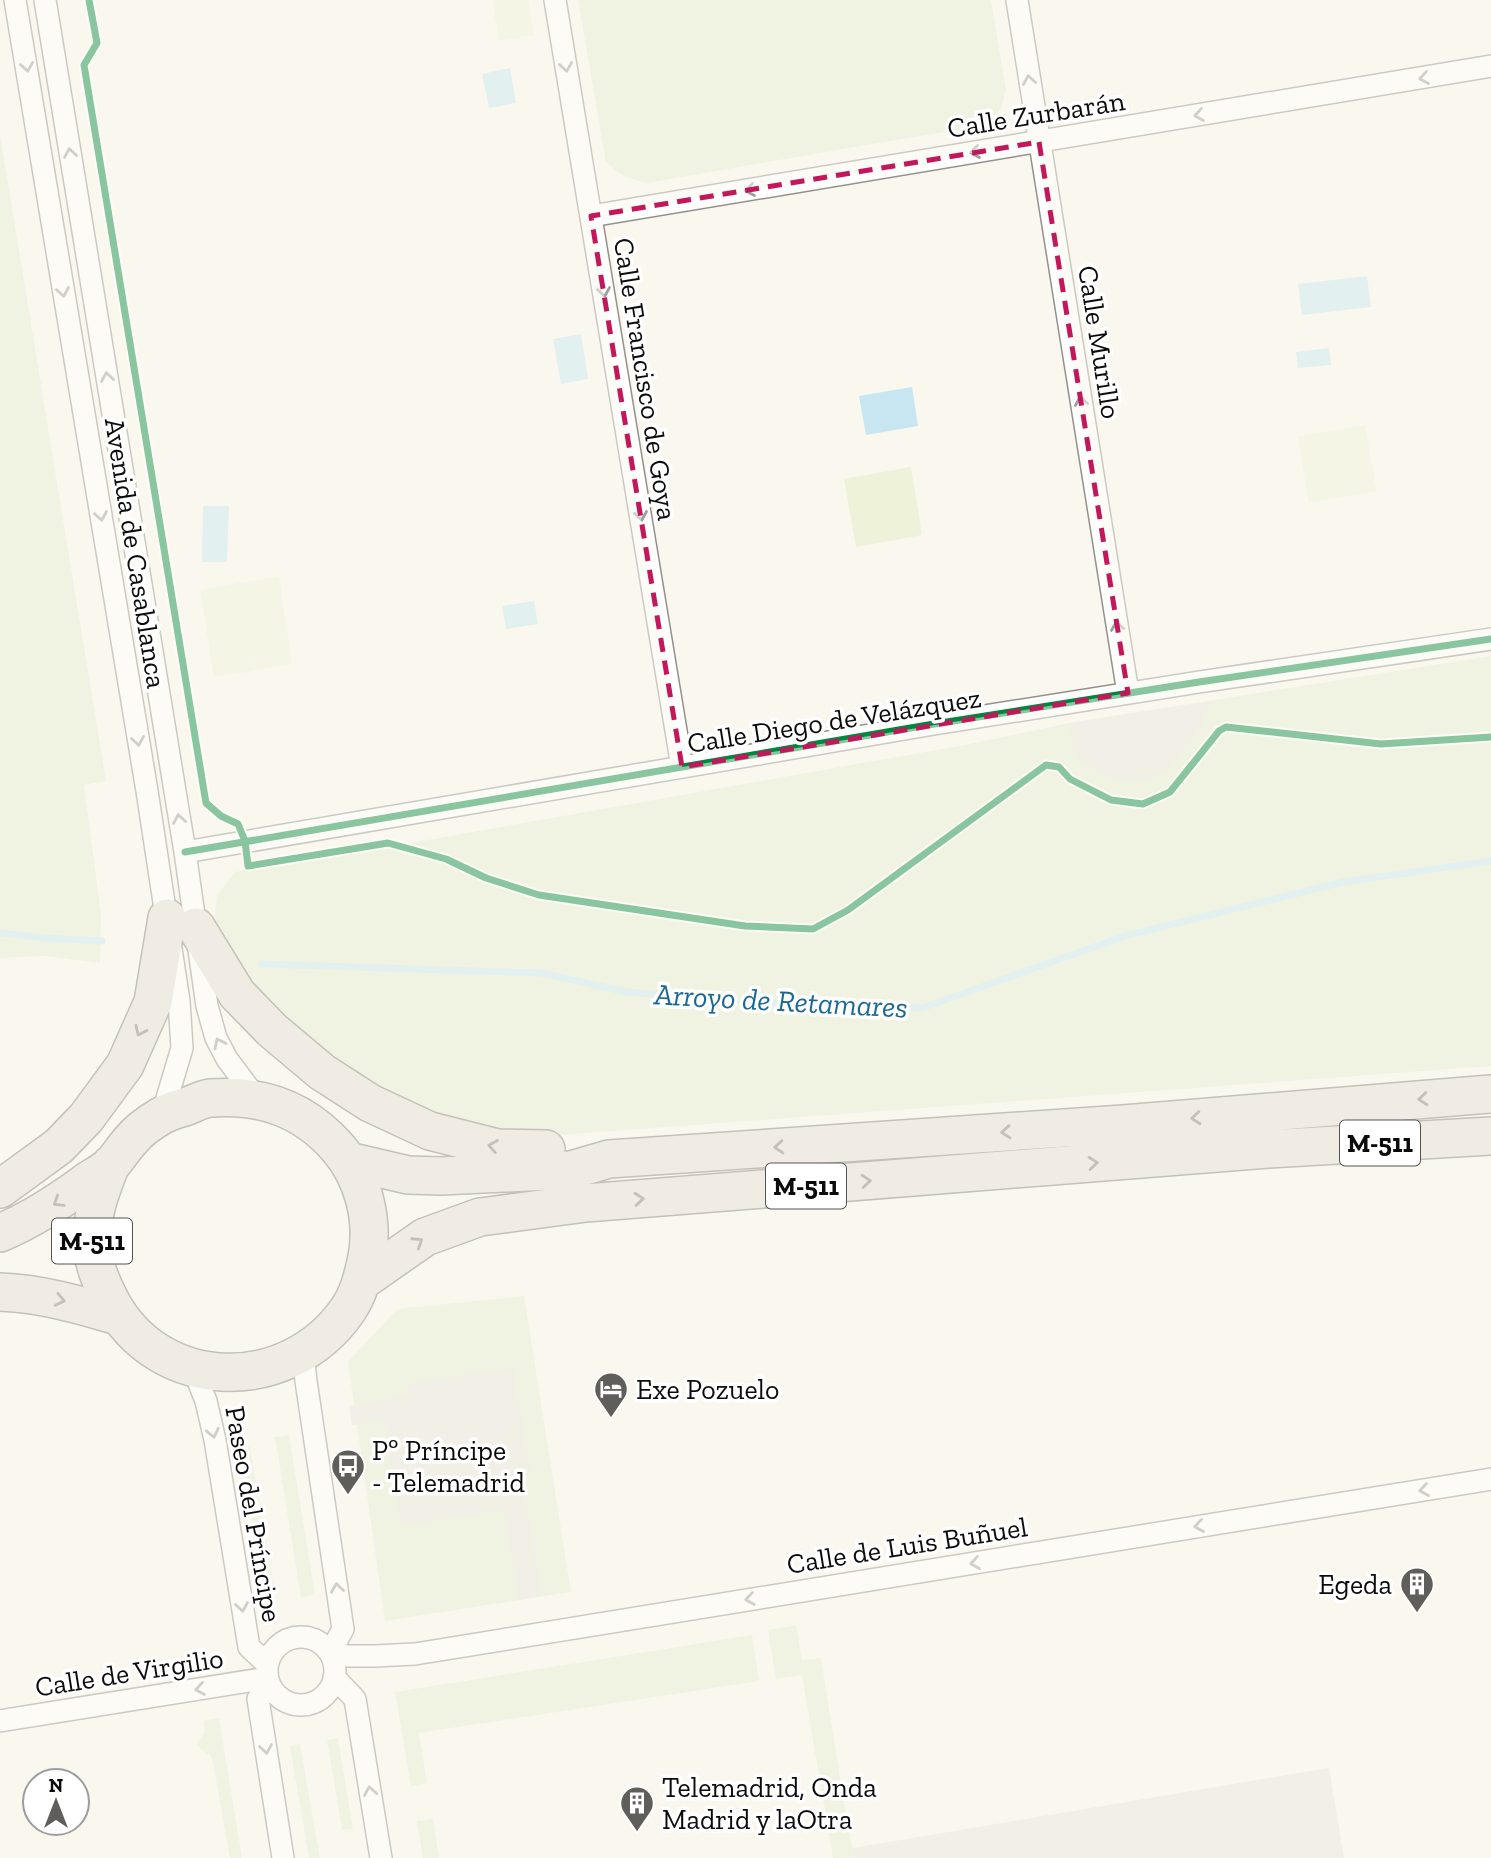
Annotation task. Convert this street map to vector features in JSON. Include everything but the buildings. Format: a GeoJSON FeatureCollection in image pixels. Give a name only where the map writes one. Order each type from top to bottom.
{"type":"FeatureCollection","features":[{"type":"Feature","properties":{"kind":"highway"},"geometry":{"type":"LineString","coordinates":[[182,923],[237,994],[272,1030],[322,1072],[370,1103],[430,1131],[498,1148],[569,1150],[609,1159]]}},
{"type":"Feature","properties":{"kind":"highway"},"geometry":{"type":"LineString","coordinates":[[0,1189],[59,1146],[86,1118],[125,1065],[153,1002],[182,923]]}},
{"type":"Feature","properties":{"kind":"highway","name":"M-511"},"geometry":{"type":"LineString","coordinates":[[348,1161],[408,1175],[571,1170],[609,1159],[1109,1125],[1491,1094]]}},
{"type":"Feature","properties":{"kind":"highway","name":"M-511"},"geometry":{"type":"LineString","coordinates":[[0,1233],[59,1202],[111,1164],[134,1136],[162,1115],[208,1098],[257,1099],[293,1111],[324,1132],[348,1161],[365,1199],[370,1240],[362,1281],[348,1309],[328,1334],[303,1353],[268,1368],[231,1374],[193,1368],[164,1356],[139,1339],[118,1316],[100,1280],[92,1241],[96,1201],[111,1164]]}},
{"type":"Feature","properties":{"kind":"highway","name":"M-511"},"geometry":{"type":"LineString","coordinates":[[362,1281],[425,1237],[480,1217],[586,1203],[1268,1149],[1491,1136]]}},
{"type":"Feature","properties":{"kind":"highway","name":"M-511"},"geometry":{"type":"LineString","coordinates":[[0,1292],[31,1294],[118,1316]]}},
{"type":"Feature","properties":{"kind":"street","name":"Avenida de Casablanca"},"geometry":{"type":"LineString","coordinates":[[15,0],[182,923],[216,1038],[227,1059],[257,1099]]}},
{"type":"Feature","properties":{"kind":"street","name":"Avenida de Casablanca"},"geometry":{"type":"LineString","coordinates":[[45,0],[185,852],[180,1001],[182,1048],[162,1115]]}},
{"type":"Feature","properties":{"kind":"street","name":"Calle Francisco de Goya"},"geometry":{"type":"LineString","coordinates":[[555,0],[682,766]]}},
{"type":"Feature","properties":{"kind":"street","name":"Calle Murillo"},"geometry":{"type":"LineString","coordinates":[[1017,0],[1128,693]]}},
{"type":"Feature","properties":{"kind":"street","name":"Calle Zurbarán"},"geometry":{"type":"LineString","coordinates":[[591,216],[1491,66]]}},
{"type":"Feature","properties":{"kind":"street","name":"Calle Diego de Velázquez"},"geometry":{"type":"LineString","coordinates":[[185,852],[928,724],[1491,639]]}},
{"type":"Feature","properties":{"kind":"street"},"geometry":{"type":"LineString","coordinates":[[268,1676],[281,1699],[297,1705],[314,1703],[328,1693],[332,1662],[343,1629],[303,1353]]}},
{"type":"Feature","properties":{"kind":"street","name":"Paseo del Príncipe"},"geometry":{"type":"LineString","coordinates":[[193,1368],[206,1401],[212,1427],[249,1647],[268,1676]]}},
{"type":"Feature","properties":{"kind":"street","name":"Calle de Luis Buñuel"},"geometry":{"type":"LineString","coordinates":[[332,1662],[415,1654],[1491,1479]]}},
{"type":"Feature","properties":{"kind":"street"},"geometry":{"type":"LineString","coordinates":[[284,1858],[258,1699],[275,1650],[287,1640],[303,1637],[318,1642],[355,1699],[381,1858]]}},
{"type":"Feature","properties":{"kind":"street","name":"Calle de Virgilio"},"geometry":{"type":"LineString","coordinates":[[0,1721],[268,1676]]}},
{"type":"Feature","properties":{"kind":"highlighted area"},"geometry":{"type":"Polygon","coordinates":[[[1039,142],[1128,693],[682,767],[591,216],[1039,142]]]}},
{"type":"Feature","properties":{"kind":"green space"},"geometry":{"type":"Polygon","coordinates":[[[492,0],[528,0],[534,35],[499,41],[492,0]]]}},
{"type":"Feature","properties":{"kind":"green space"},"geometry":{"type":"Polygon","coordinates":[[[578,0],[991,0],[1006,90],[1001,108],[990,124],[646,183],[623,176],[606,162],[578,0]]]}},
{"type":"Feature","properties":{"kind":"green space"},"geometry":{"type":"Polygon","coordinates":[[[0,135],[106,781],[84,785],[101,914],[100,963],[45,956],[0,958],[0,135]]]}},
{"type":"Feature","properties":{"kind":"green space"},"geometry":{"type":"Polygon","coordinates":[[[1365,425],[1377,491],[1309,503],[1298,436],[1365,425]]]}},
{"type":"Feature","properties":{"kind":"green space"},"geometry":{"type":"Polygon","coordinates":[[[911,467],[922,535],[856,547],[844,479],[911,467]]]}},
{"type":"Feature","properties":{"kind":"green space"},"geometry":{"type":"Polygon","coordinates":[[[279,576],[292,664],[255,670],[252,656],[254,671],[214,677],[200,590],[279,576]]]}},
{"type":"Feature","properties":{"kind":"green space"},"geometry":{"type":"Polygon","coordinates":[[[1491,656],[1491,1066],[532,1137],[486,1131],[374,1092],[252,998],[213,932],[217,895],[235,872],[970,744],[1069,723],[1491,656]]]}},
{"type":"Feature","properties":{"kind":"green space"},"geometry":{"type":"Polygon","coordinates":[[[524,1296],[571,1592],[385,1621],[348,1362],[397,1309],[524,1296]]]}},
{"type":"Feature","properties":{"kind":"green space"},"geometry":{"type":"Polygon","coordinates":[[[289,1435],[315,1595],[301,1597],[275,1437],[289,1435]]]}},
{"type":"Feature","properties":{"kind":"green space"},"geometry":{"type":"Polygon","coordinates":[[[250,1447],[276,1603],[266,1605],[241,1448],[250,1447]]]}},
{"type":"Feature","properties":{"kind":"green space"},"geometry":{"type":"Polygon","coordinates":[[[796,1625],[802,1660],[821,1658],[855,1858],[833,1858],[802,1675],[776,1679],[768,1630],[796,1625]]]}},
{"type":"Feature","properties":{"kind":"green space"},"geometry":{"type":"Polygon","coordinates":[[[752,1635],[759,1681],[419,1733],[427,1783],[411,1786],[395,1692],[752,1635]]]}},
{"type":"Feature","properties":{"kind":"green space"},"geometry":{"type":"Polygon","coordinates":[[[219,1718],[242,1858],[230,1858],[212,1757],[196,1745],[205,1731],[203,1721],[219,1718]]]}},
{"type":"Feature","properties":{"kind":"green space"},"geometry":{"type":"Polygon","coordinates":[[[338,1738],[353,1829],[342,1830],[327,1740],[338,1738]]]}},
{"type":"Feature","properties":{"kind":"green space"},"geometry":{"type":"Polygon","coordinates":[[[300,1744],[320,1858],[309,1858],[290,1746],[300,1744]]]}},
{"type":"Feature","properties":{"kind":"green space"},"geometry":{"type":"Polygon","coordinates":[[[433,1819],[439,1858],[423,1858],[417,1821],[433,1819]]]}},
{"type":"Feature","properties":{"kind":"shaded area"},"geometry":{"type":"Polygon","coordinates":[[[1213,701],[1198,732],[1186,747],[1168,768],[1146,781],[1122,782],[1094,770],[1075,755],[1069,723],[1213,701]]]}},
{"type":"Feature","properties":{"kind":"shaded area"},"geometry":{"type":"Polygon","coordinates":[[[514,1367],[531,1475],[523,1477],[542,1596],[519,1600],[504,1510],[401,1526],[384,1420],[352,1425],[349,1406],[408,1396],[406,1384],[514,1367]]]}},
{"type":"Feature","properties":{"kind":"shaded area"},"geometry":{"type":"Polygon","coordinates":[[[1329,1768],[1344,1858],[855,1858],[853,1848],[1329,1768]]]}},
{"type":"Feature","properties":{"kind":"water"},"geometry":{"type":"Polygon","coordinates":[[[510,68],[516,103],[489,108],[482,74],[510,68]]]}},
{"type":"Feature","properties":{"kind":"water"},"geometry":{"type":"Polygon","coordinates":[[[1367,276],[1371,307],[1302,315],[1298,284],[1367,276]]]}},
{"type":"Feature","properties":{"kind":"water"},"geometry":{"type":"Polygon","coordinates":[[[581,334],[588,379],[561,384],[553,339],[581,334]]]}},
{"type":"Feature","properties":{"kind":"water"},"geometry":{"type":"Polygon","coordinates":[[[1329,348],[1331,365],[1298,368],[1296,352],[1329,348]]]}},
{"type":"Feature","properties":{"kind":"water"},"geometry":{"type":"Polygon","coordinates":[[[912,387],[918,426],[866,435],[859,396],[912,387]]]}},
{"type":"Feature","properties":{"kind":"water"},"geometry":{"type":"Polygon","coordinates":[[[203,506],[229,506],[227,562],[202,562],[203,506]]]}},
{"type":"Feature","properties":{"kind":"water"},"geometry":{"type":"Polygon","coordinates":[[[534,601],[538,624],[506,629],[502,606],[534,601]]]}},
{"type":"Feature","properties":{"kind":"waterway","name":"Arroyo de Retamares"},"geometry":{"type":"LineString","coordinates":[[262,964],[541,973],[627,992],[760,1003],[922,1008],[1125,936],[1343,882],[1491,861]]}},
{"type":"Feature","properties":{"kind":"waterway","name":"Arroyo de Retamares"},"geometry":{"type":"LineString","coordinates":[[0,933],[102,941]]}},
{"type":"Feature","properties":{"kind":"cycle path"},"geometry":{"type":"LineString","coordinates":[[89,0],[97,43],[84,65],[206,803],[221,816],[238,824],[245,841],[248,866],[388,843],[446,859],[486,878],[539,895],[745,926],[813,929],[848,910],[1046,765],[1059,767],[1070,779],[1111,800],[1143,804],[1170,792],[1219,731],[1226,727],[1381,744],[1491,737]]}},
{"type":"Feature","properties":{"kind":"cycle path"},"geometry":{"type":"LineString","coordinates":[[185,852],[928,725],[1491,639]]}},
{"type":"Feature","properties":{"kind":"place","name":"Exe Pozuelo"},"geometry":{"type":"Point","coordinates":[611,1419]}},
{"type":"Feature","properties":{"kind":"place","name":"Pº Príncipe - Telemadrid"},"geometry":{"type":"Point","coordinates":[348,1496]}},
{"type":"Feature","properties":{"kind":"place","name":"Egeda"},"geometry":{"type":"Point","coordinates":[1417,1614]}},
{"type":"Feature","properties":{"kind":"place","name":"Telemadrid, Onda Madrid y laOtra"},"geometry":{"type":"Point","coordinates":[637,1833]}}]}
